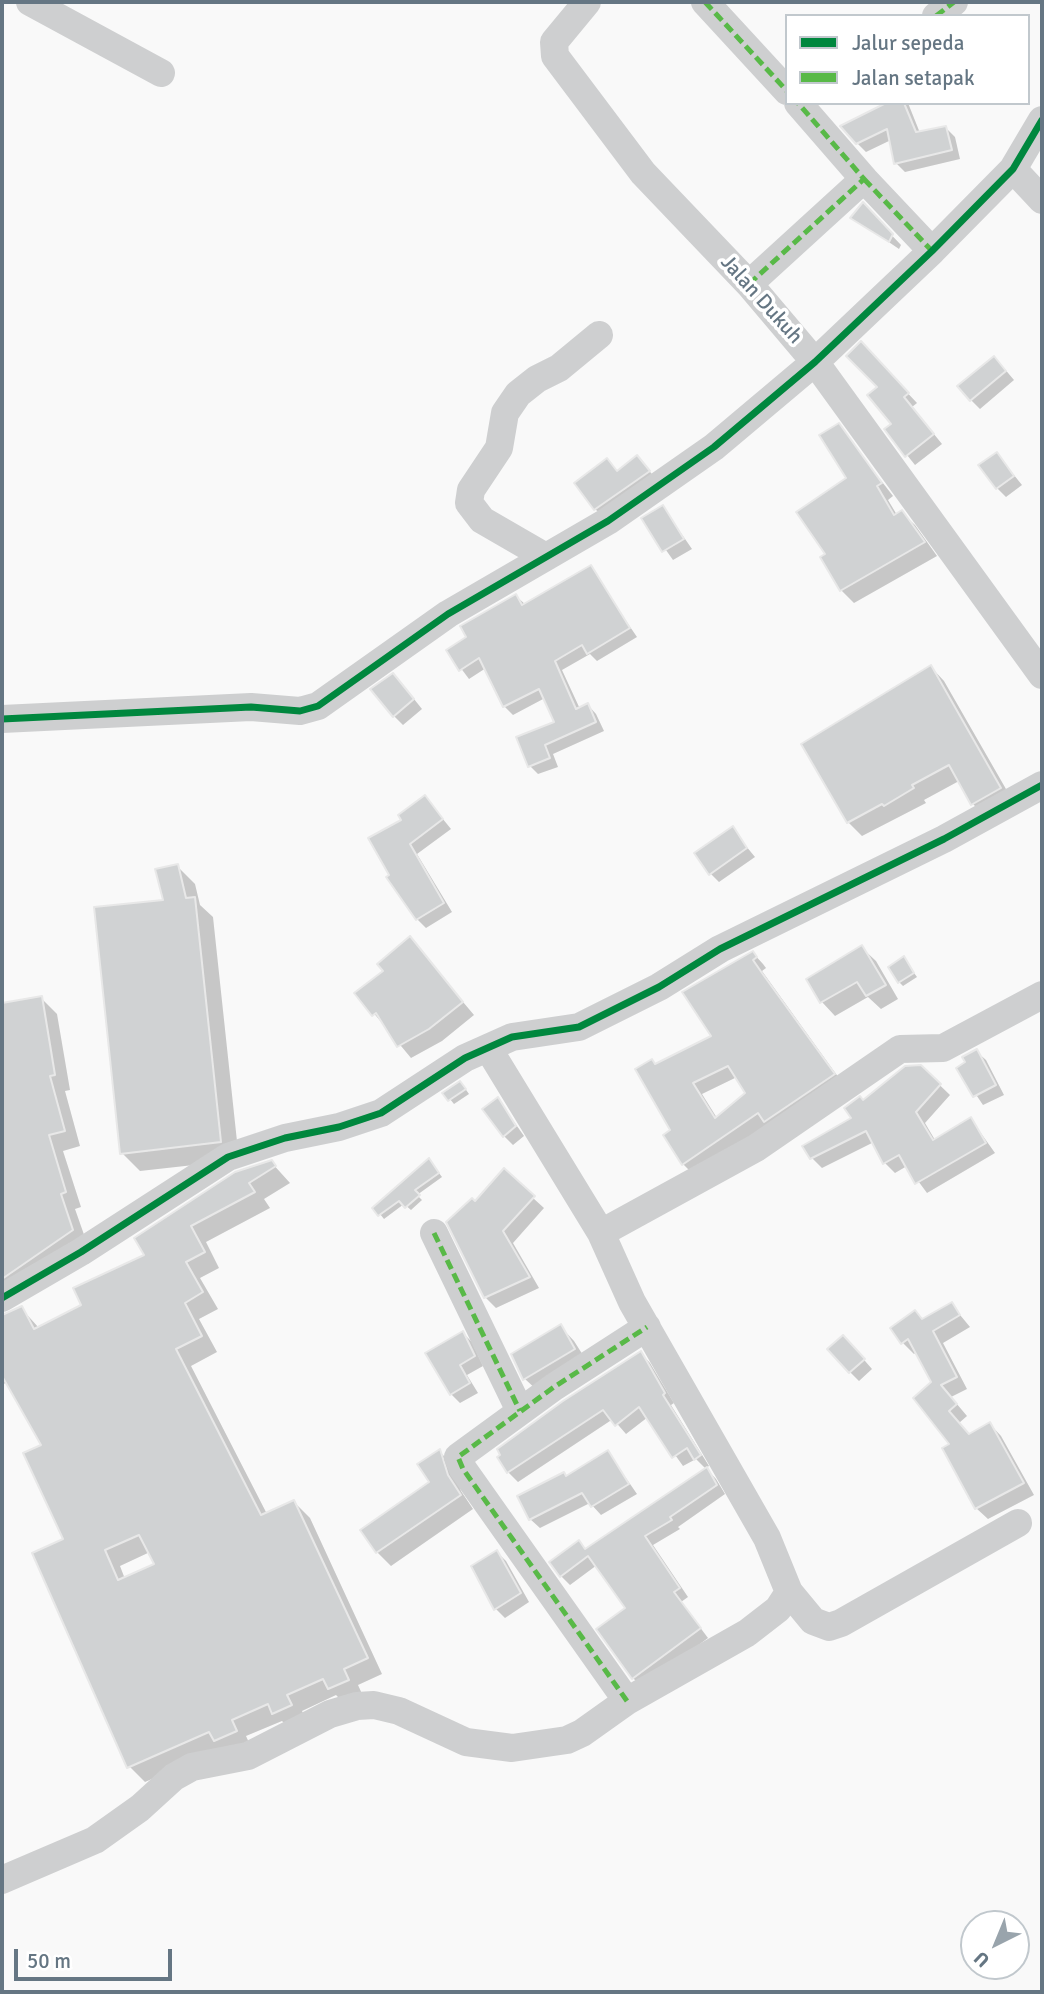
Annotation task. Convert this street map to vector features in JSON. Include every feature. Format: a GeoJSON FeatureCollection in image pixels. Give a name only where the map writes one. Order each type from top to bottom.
{"type":"FeatureCollection","features":[{"type":"Feature","properties":{"kind":"street"},"geometry":{"type":"LineString","coordinates":[[30,2],[161,74]]}},
{"type":"Feature","properties":{"kind":"street","name":"Jalan Dukuh"},"geometry":{"type":"LineString","coordinates":[[587,2],[555,42],[555,56],[643,173],[749,284],[815,362],[1042,675]]}},
{"type":"Feature","properties":{"kind":"street"},"geometry":{"type":"LineString","coordinates":[[705,2],[785,89]]}},
{"type":"Feature","properties":{"kind":"street"},"geometry":{"type":"LineString","coordinates":[[939,14],[954,2]]}},
{"type":"Feature","properties":{"kind":"street"},"geometry":{"type":"LineString","coordinates":[[800,105],[932,251]]}},
{"type":"Feature","properties":{"kind":"street"},"geometry":{"type":"LineString","coordinates":[[2,719],[251,707],[309,711],[336,696],[448,614],[608,522],[673,478],[815,362],[932,251],[1013,169],[1042,120]]}},
{"type":"Feature","properties":{"kind":"street"},"geometry":{"type":"LineString","coordinates":[[1013,169],[1042,200]]}},
{"type":"Feature","properties":{"kind":"street"},"geometry":{"type":"LineString","coordinates":[[749,284],[864,179]]}},
{"type":"Feature","properties":{"kind":"street"},"geometry":{"type":"LineString","coordinates":[[546,557],[482,520],[469,503],[471,490],[499,448],[505,413],[518,394],[537,379],[559,368],[599,335]]}},
{"type":"Feature","properties":{"kind":"street"},"geometry":{"type":"LineString","coordinates":[[2,1298],[81,1252],[228,1157],[285,1138],[339,1127],[381,1113],[465,1058],[512,1037],[579,1027],[659,987],[720,949],[944,839],[1042,785]]}},
{"type":"Feature","properties":{"kind":"street"},"geometry":{"type":"LineString","coordinates":[[601,1233],[681,1192],[756,1147],[900,1049],[943,1048],[1042,995]]}},
{"type":"Feature","properties":{"kind":"street"},"geometry":{"type":"LineString","coordinates":[[488,1048],[601,1233],[647,1327],[767,1538],[789,1592],[813,1621],[829,1626],[841,1623],[1018,1523]]}},
{"type":"Feature","properties":{"kind":"street"},"geometry":{"type":"LineString","coordinates":[[434,1233],[520,1411]]}},
{"type":"Feature","properties":{"kind":"street"},"geometry":{"type":"LineString","coordinates":[[627,1701],[458,1462],[460,1454],[520,1411],[647,1327]]}},
{"type":"Feature","properties":{"kind":"street"},"geometry":{"type":"LineString","coordinates":[[2,1880],[95,1840],[140,1808],[174,1777],[192,1767],[248,1756],[330,1714],[357,1706],[373,1705],[399,1711],[466,1742],[512,1748],[567,1741],[627,1701],[747,1633],[778,1609],[789,1592]]}},
{"type":"Feature","properties":{"kind":"building"},"geometry":{"type":"Polygon","coordinates":[[[882,105],[905,105],[916,132],[946,126],[952,150],[894,164],[887,129],[856,144],[840,126],[882,105]]]}},
{"type":"Feature","properties":{"kind":"building"},"geometry":{"type":"Polygon","coordinates":[[[863,202],[893,234],[889,242],[850,218],[863,202]]]}},
{"type":"Feature","properties":{"kind":"building"},"geometry":{"type":"Polygon","coordinates":[[[861,341],[909,393],[904,397],[934,434],[905,457],[884,429],[891,424],[867,395],[877,387],[846,356],[861,341]]]}},
{"type":"Feature","properties":{"kind":"building"},"geometry":{"type":"Polygon","coordinates":[[[994,356],[1006,371],[970,401],[957,386],[994,356]]]}},
{"type":"Feature","properties":{"kind":"building"},"geometry":{"type":"Polygon","coordinates":[[[839,423],[882,483],[877,486],[894,515],[902,510],[925,542],[840,591],[820,557],[825,554],[796,512],[846,478],[819,435],[839,423]]]}},
{"type":"Feature","properties":{"kind":"building"},"geometry":{"type":"Polygon","coordinates":[[[997,452],[1014,476],[996,489],[978,465],[997,452]]]}},
{"type":"Feature","properties":{"kind":"building"},"geometry":{"type":"Polygon","coordinates":[[[637,455],[650,471],[594,510],[574,483],[607,458],[617,471],[637,455]]]}},
{"type":"Feature","properties":{"kind":"building"},"geometry":{"type":"Polygon","coordinates":[[[663,505],[684,539],[662,552],[641,518],[663,505]]]}},
{"type":"Feature","properties":{"kind":"building"},"geometry":{"type":"Polygon","coordinates":[[[591,565],[630,628],[587,654],[582,645],[555,661],[576,709],[588,703],[596,722],[545,745],[550,758],[528,767],[516,737],[554,722],[539,689],[503,707],[479,658],[459,671],[446,650],[466,637],[460,626],[516,594],[522,605],[591,565]]]}},
{"type":"Feature","properties":{"kind":"building"},"geometry":{"type":"Polygon","coordinates":[[[931,665],[1001,788],[971,805],[949,765],[912,785],[914,788],[884,806],[882,804],[847,823],[801,744],[931,665]]]}},
{"type":"Feature","properties":{"kind":"building"},"geometry":{"type":"Polygon","coordinates":[[[393,673],[414,699],[393,717],[370,689],[393,673]]]}},
{"type":"Feature","properties":{"kind":"building"},"geometry":{"type":"Polygon","coordinates":[[[425,795],[443,819],[410,844],[444,903],[416,920],[386,877],[389,875],[368,838],[401,820],[398,815],[425,795]]]}},
{"type":"Feature","properties":{"kind":"building"},"geometry":{"type":"Polygon","coordinates":[[[733,826],[747,848],[709,875],[694,853],[733,826]]]}},
{"type":"Feature","properties":{"kind":"building"},"geometry":{"type":"Polygon","coordinates":[[[178,864],[186,898],[195,897],[221,1142],[120,1154],[94,907],[163,900],[155,869],[178,864]]]}},
{"type":"Feature","properties":{"kind":"building"},"geometry":{"type":"Polygon","coordinates":[[[410,936],[463,1002],[429,1029],[397,1047],[376,1013],[372,1016],[354,993],[383,971],[377,964],[410,936]]]}},
{"type":"Feature","properties":{"kind":"building"},"geometry":{"type":"Polygon","coordinates":[[[862,945],[886,985],[866,996],[857,982],[820,1003],[806,979],[862,945]]]}},
{"type":"Feature","properties":{"kind":"building"},"geometry":{"type":"Polygon","coordinates":[[[753,951],[757,957],[753,960],[835,1074],[764,1122],[758,1113],[682,1165],[663,1135],[670,1130],[635,1069],[652,1059],[655,1064],[711,1036],[682,992],[753,951]],[[728,1066],[693,1083],[715,1118],[745,1093],[728,1066]]]}},
{"type":"Feature","properties":{"kind":"building"},"geometry":{"type":"Polygon","coordinates":[[[904,956],[914,973],[898,983],[888,967],[904,956]]]}},
{"type":"Feature","properties":{"kind":"building"},"geometry":{"type":"Polygon","coordinates":[[[42,996],[55,1075],[50,1076],[65,1131],[49,1135],[66,1192],[61,1194],[73,1230],[2,1279],[2,1003],[42,996]]]}},
{"type":"Feature","properties":{"kind":"building"},"geometry":{"type":"Polygon","coordinates":[[[977,1049],[996,1085],[973,1097],[956,1068],[965,1062],[962,1057],[977,1049]]]}},
{"type":"Feature","properties":{"kind":"building"},"geometry":{"type":"Polygon","coordinates":[[[921,1065],[941,1084],[916,1112],[933,1140],[971,1117],[986,1143],[915,1184],[899,1155],[883,1164],[866,1131],[810,1159],[802,1146],[851,1118],[844,1108],[860,1096],[863,1100],[905,1066],[921,1065]]]}},
{"type":"Feature","properties":{"kind":"building"},"geometry":{"type":"Polygon","coordinates":[[[460,1081],[466,1089],[448,1101],[442,1093],[460,1081]]]}},
{"type":"Feature","properties":{"kind":"building"},"geometry":{"type":"Polygon","coordinates":[[[498,1097],[516,1126],[503,1137],[482,1109],[498,1097]]]}},
{"type":"Feature","properties":{"kind":"building"},"geometry":{"type":"Polygon","coordinates":[[[429,1158],[439,1173],[415,1190],[420,1195],[405,1208],[399,1201],[378,1216],[372,1208],[429,1158]]]}},
{"type":"Feature","properties":{"kind":"building"},"geometry":{"type":"Polygon","coordinates":[[[272,1160],[276,1166],[249,1183],[255,1192],[191,1226],[205,1252],[186,1262],[203,1292],[185,1303],[202,1336],[176,1349],[261,1515],[294,1500],[368,1658],[344,1669],[349,1680],[328,1689],[323,1679],[287,1695],[292,1705],[272,1714],[268,1704],[232,1720],[237,1731],[214,1741],[209,1732],[127,1768],[32,1553],[63,1539],[23,1453],[41,1445],[2,1376],[2,1315],[22,1306],[34,1329],[81,1305],[73,1288],[144,1255],[134,1238],[235,1172],[272,1160]],[[139,1535],[105,1550],[118,1580],[154,1564],[139,1535]]]}},
{"type":"Feature","properties":{"kind":"building"},"geometry":{"type":"Polygon","coordinates":[[[504,1168],[535,1196],[503,1231],[530,1277],[484,1298],[446,1222],[472,1198],[475,1201],[504,1168]]]}},
{"type":"Feature","properties":{"kind":"building"},"geometry":{"type":"Polygon","coordinates":[[[952,1302],[960,1315],[933,1331],[957,1377],[941,1385],[957,1404],[949,1411],[969,1434],[990,1422],[1024,1483],[975,1509],[942,1448],[949,1444],[913,1398],[931,1382],[908,1339],[901,1344],[890,1328],[915,1310],[922,1319],[952,1302]]]}},
{"type":"Feature","properties":{"kind":"building"},"geometry":{"type":"Polygon","coordinates":[[[561,1324],[575,1349],[523,1380],[511,1354],[561,1324]]]}},
{"type":"Feature","properties":{"kind":"building"},"geometry":{"type":"Polygon","coordinates":[[[463,1331],[475,1356],[460,1365],[470,1383],[450,1395],[425,1353],[463,1331]]]}},
{"type":"Feature","properties":{"kind":"building"},"geometry":{"type":"Polygon","coordinates":[[[843,1335],[865,1359],[849,1373],[827,1349],[843,1335]]]}},
{"type":"Feature","properties":{"kind":"building"},"geometry":{"type":"Polygon","coordinates":[[[641,1351],[665,1393],[663,1395],[701,1455],[694,1460],[687,1448],[672,1458],[639,1407],[615,1426],[603,1410],[507,1473],[497,1457],[500,1455],[497,1449],[563,1401],[641,1351]]]}},
{"type":"Feature","properties":{"kind":"building"},"geometry":{"type":"Polygon","coordinates":[[[440,1449],[448,1475],[461,1495],[376,1553],[360,1530],[429,1482],[417,1464],[440,1449]]]}},
{"type":"Feature","properties":{"kind":"building"},"geometry":{"type":"Polygon","coordinates":[[[608,1450],[629,1484],[591,1507],[582,1493],[529,1520],[517,1496],[564,1472],[566,1476],[608,1450]]]}},
{"type":"Feature","properties":{"kind":"building"},"geometry":{"type":"Polygon","coordinates":[[[707,1467],[717,1485],[670,1517],[672,1520],[645,1536],[680,1588],[674,1592],[701,1628],[632,1679],[596,1629],[625,1608],[588,1556],[560,1577],[549,1562],[579,1540],[585,1549],[707,1467]]]}},
{"type":"Feature","properties":{"kind":"building"},"geometry":{"type":"Polygon","coordinates":[[[497,1550],[521,1593],[494,1610],[471,1566],[497,1550]]]}},
{"type":"Feature","properties":{"kind":"marked path"},"geometry":{"type":"LineString","coordinates":[[705,2],[785,89]]}},
{"type":"Feature","properties":{"kind":"marked path"},"geometry":{"type":"LineString","coordinates":[[939,14],[954,2]]}},
{"type":"Feature","properties":{"kind":"marked path"},"geometry":{"type":"LineString","coordinates":[[749,284],[864,179],[800,105]]}},
{"type":"Feature","properties":{"kind":"marked path"},"geometry":{"type":"LineString","coordinates":[[864,179],[932,251]]}},
{"type":"Feature","properties":{"kind":"marked path"},"geometry":{"type":"LineString","coordinates":[[434,1233],[520,1411]]}},
{"type":"Feature","properties":{"kind":"marked path"},"geometry":{"type":"LineString","coordinates":[[627,1701],[463,1469],[458,1457],[554,1387],[647,1327]]}},
{"type":"Feature","properties":{"kind":"cycle path"},"geometry":{"type":"LineString","coordinates":[[2,719],[251,707],[300,711],[318,706],[448,614],[608,521],[714,447],[815,362],[932,251],[1013,169],[1042,120]]}},
{"type":"Feature","properties":{"kind":"cycle path"},"geometry":{"type":"LineString","coordinates":[[2,1298],[81,1252],[228,1157],[285,1138],[339,1127],[381,1113],[465,1058],[512,1037],[579,1027],[659,987],[720,949],[944,839],[1042,785]]}}]}
